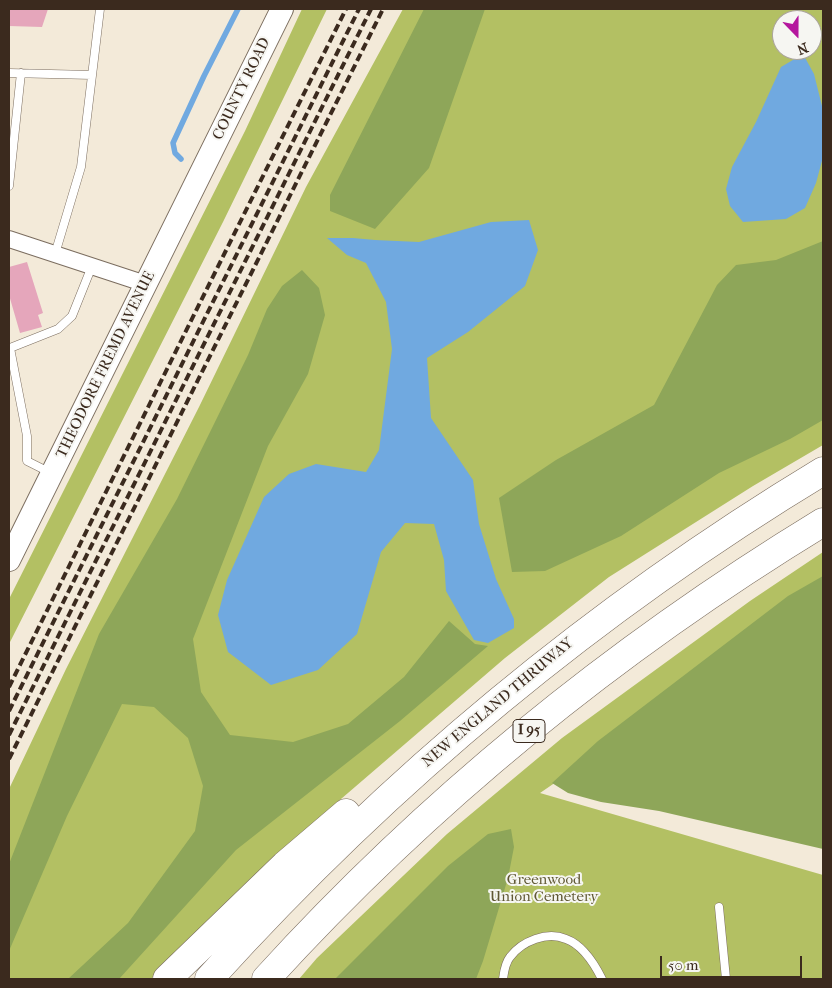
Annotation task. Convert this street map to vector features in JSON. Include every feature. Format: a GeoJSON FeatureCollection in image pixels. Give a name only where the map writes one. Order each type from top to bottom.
{"type":"FeatureCollection","features":[{"type":"Feature","properties":{"kind":"highway","name":"NEW ENGLAND THRUWAY"},"geometry":{"type":"LineString","coordinates":[[209,979],[255,928],[352,830],[510,691],[564,647],[677,565],[734,526],[823,471]]}},
{"type":"Feature","properties":{"kind":"highway","name":"I 95"},"geometry":{"type":"LineString","coordinates":[[266,979],[367,876],[454,794],[522,736],[583,687],[686,611],[823,522]]}},
{"type":"Feature","properties":{"kind":"highway"},"geometry":{"type":"LineString","coordinates":[[167,979],[285,865],[343,816],[510,691]]}},
{"type":"Feature","properties":{"kind":"street","name":"COUNTY ROAD"},"geometry":{"type":"LineString","coordinates":[[202,169],[282,9]]}},
{"type":"Feature","properties":{"kind":"street","name":"THEODORE FREMD AVENUE"},"geometry":{"type":"LineString","coordinates":[[9,560],[202,169]]}},
{"type":"Feature","properties":{"kind":"street"},"geometry":{"type":"LineString","coordinates":[[9,239],[146,284]]}},
{"type":"Feature","properties":{"kind":"lane"},"geometry":{"type":"LineString","coordinates":[[55,254],[81,167],[100,9]]}},
{"type":"Feature","properties":{"kind":"lane"},"geometry":{"type":"LineString","coordinates":[[9,73],[92,75]]}},
{"type":"Feature","properties":{"kind":"lane"},"geometry":{"type":"LineString","coordinates":[[9,186],[21,74]]}},
{"type":"Feature","properties":{"kind":"lane"},"geometry":{"type":"LineString","coordinates":[[52,474],[27,460],[28,436],[10,348],[58,329],[72,316],[92,266]]}},
{"type":"Feature","properties":{"kind":"lane"},"geometry":{"type":"LineString","coordinates":[[719,907],[726,979]]}},
{"type":"Feature","properties":{"kind":"lane"},"geometry":{"type":"LineString","coordinates":[[503,979],[510,957],[536,938],[552,936],[567,939],[580,948],[595,965],[602,979]]}},
{"type":"Feature","properties":{"kind":"green space"},"geometry":{"type":"Polygon","coordinates":[[[302,9],[327,9],[223,222],[9,644],[9,599],[245,131],[302,9]]]}},
{"type":"Feature","properties":{"kind":"green space"},"geometry":{"type":"Polygon","coordinates":[[[403,9],[823,9],[823,445],[753,486],[609,577],[505,658],[284,848],[151,979],[9,979],[9,789],[66,669],[199,407],[306,187],[403,9]]]}},
{"type":"Feature","properties":{"kind":"green space"},"geometry":{"type":"Polygon","coordinates":[[[424,9],[485,9],[429,168],[375,229],[330,211],[330,195],[424,9]]]}},
{"type":"Feature","properties":{"kind":"green space"},"geometry":{"type":"Polygon","coordinates":[[[823,241],[823,420],[790,439],[719,473],[621,536],[545,571],[512,572],[499,498],[556,460],[654,405],[717,285],[736,265],[776,260],[823,241]]]}},
{"type":"Feature","properties":{"kind":"green space"},"geometry":{"type":"Polygon","coordinates":[[[302,270],[319,288],[325,315],[308,374],[268,446],[193,639],[201,692],[230,735],[293,742],[348,724],[404,677],[449,621],[475,644],[488,646],[400,721],[236,850],[119,979],[68,979],[128,923],[195,831],[203,786],[188,738],[154,707],[122,704],[67,816],[9,951],[9,864],[99,634],[177,499],[248,355],[267,309],[282,286],[302,270]]]}},
{"type":"Feature","properties":{"kind":"green space","name":"Greenwood Union Cemetery"},"geometry":{"type":"Polygon","coordinates":[[[823,552],[823,599],[540,793],[823,875],[823,979],[299,979],[317,958],[447,834],[562,738],[750,601],[823,552]]]}},
{"type":"Feature","properties":{"kind":"green space"},"geometry":{"type":"Polygon","coordinates":[[[823,576],[823,849],[659,811],[601,802],[568,793],[552,783],[598,741],[788,596],[823,576]]]}},
{"type":"Feature","properties":{"kind":"green space"},"geometry":{"type":"Polygon","coordinates":[[[511,829],[514,847],[508,878],[476,979],[335,979],[448,866],[488,834],[511,829]]]}},
{"type":"Feature","properties":{"kind":"water"},"geometry":{"type":"Polygon","coordinates":[[[793,60],[806,60],[814,74],[823,110],[823,157],[816,183],[805,208],[786,219],[743,222],[730,206],[726,189],[732,167],[756,122],[781,67],[793,60]]]}},
{"type":"Feature","properties":{"kind":"water"},"geometry":{"type":"Polygon","coordinates":[[[529,220],[538,250],[525,286],[468,332],[427,358],[431,418],[473,480],[479,524],[496,579],[514,619],[514,628],[488,643],[474,640],[446,591],[444,560],[434,524],[405,523],[381,552],[357,634],[318,670],[271,685],[228,652],[218,615],[227,580],[264,497],[289,474],[316,464],[366,472],[379,450],[392,349],[386,302],[366,263],[347,255],[327,238],[419,242],[491,222],[529,220]]]}},
{"type":"Feature","properties":{"kind":"building"},"geometry":{"type":"Polygon","coordinates":[[[9,9],[48,9],[42,27],[9,26],[9,9]]]}},
{"type":"Feature","properties":{"kind":"building"},"geometry":{"type":"Polygon","coordinates":[[[27,262],[43,313],[38,315],[42,327],[20,333],[9,295],[9,267],[27,262]]]}},
{"type":"Feature","properties":{"kind":"waterway"},"geometry":{"type":"LineString","coordinates":[[181,159],[175,153],[173,143],[238,9]]}},
{"type":"Feature","properties":{"kind":"railway"},"geometry":{"type":"LineString","coordinates":[[9,687],[346,9]]}},
{"type":"Feature","properties":{"kind":"railway"},"geometry":{"type":"LineString","coordinates":[[9,711],[359,9]]}},
{"type":"Feature","properties":{"kind":"railway"},"geometry":{"type":"LineString","coordinates":[[9,735],[371,9]]}},
{"type":"Feature","properties":{"kind":"railway"},"geometry":{"type":"LineString","coordinates":[[9,759],[383,9]]}}]}
